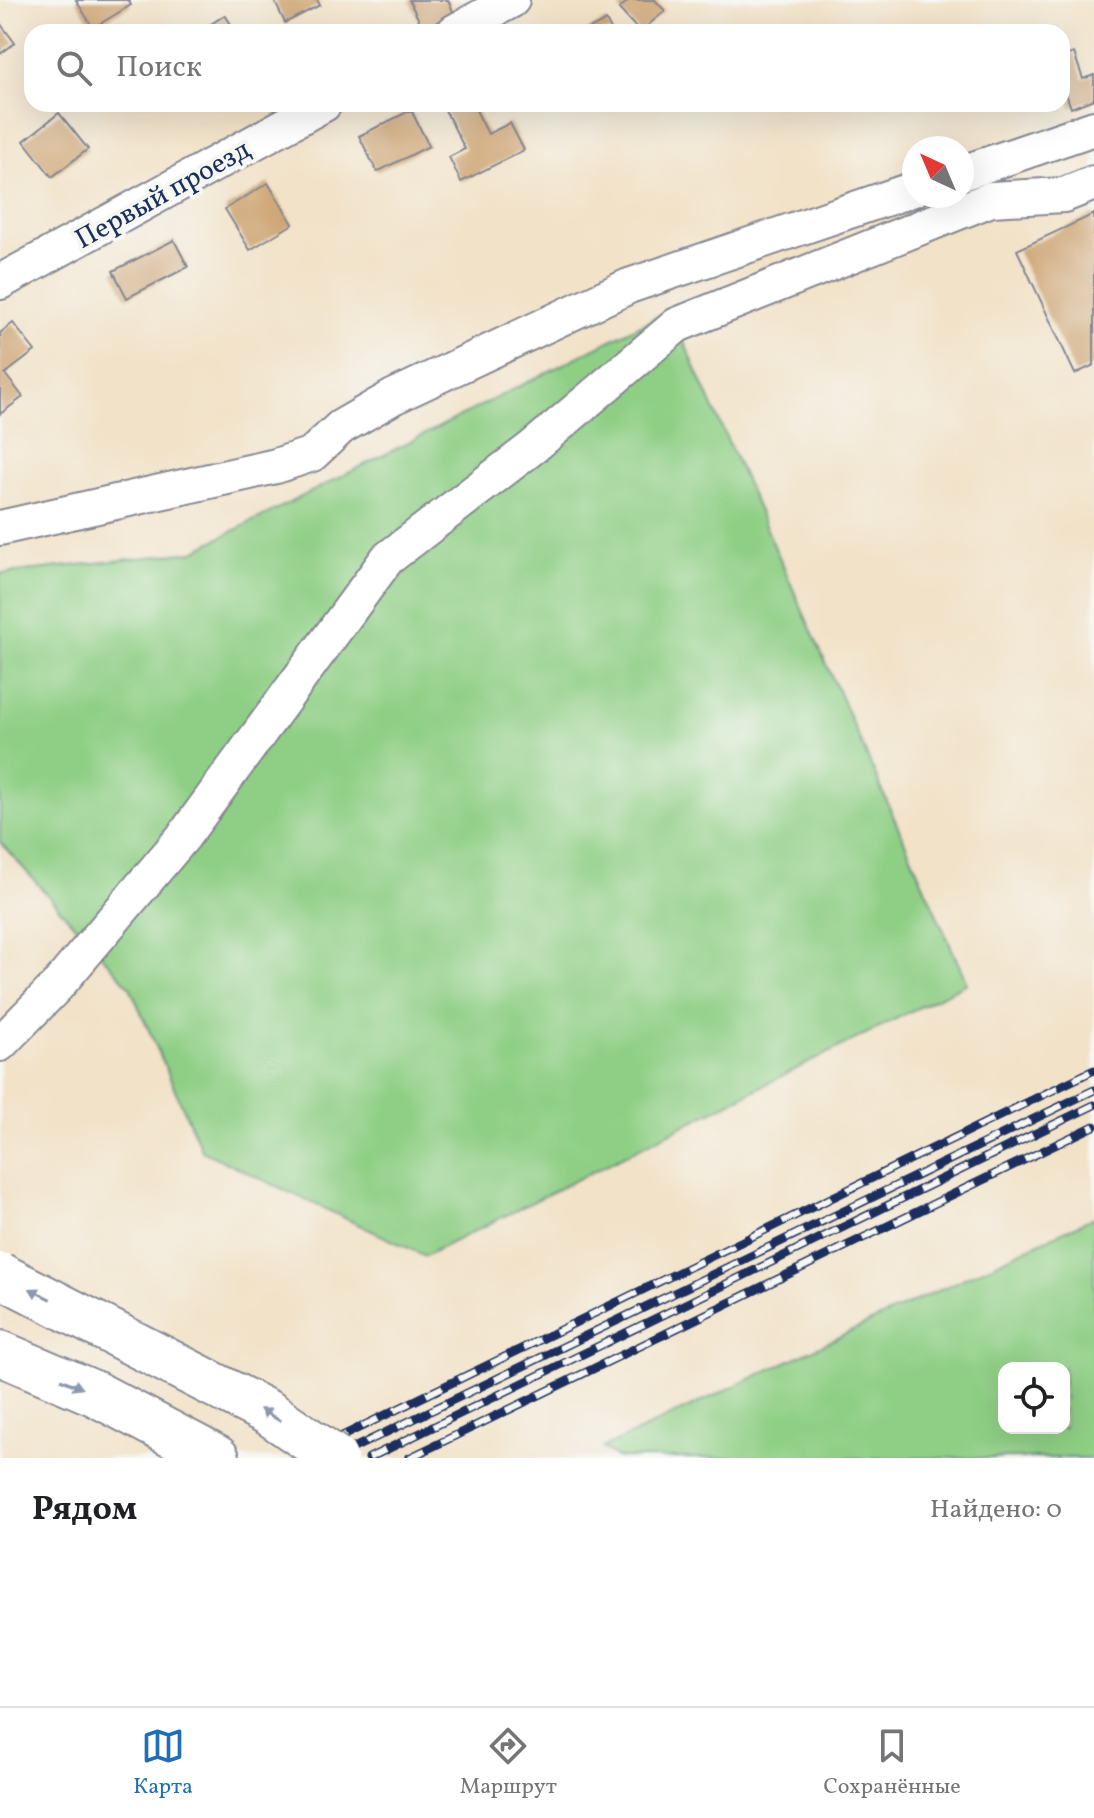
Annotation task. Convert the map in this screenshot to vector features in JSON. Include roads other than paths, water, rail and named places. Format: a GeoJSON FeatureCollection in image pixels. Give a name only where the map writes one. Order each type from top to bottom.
{"type":"FeatureCollection","features":[{"type":"Feature","properties":{"kind":"main road"},"geometry":{"type":"LineString","coordinates":[[0,1275],[269,1413],[335,1458]]}},
{"type":"Feature","properties":{"kind":"main road"},"geometry":{"type":"LineString","coordinates":[[0,1353],[96,1394],[217,1458]]}},
{"type":"Feature","properties":{"kind":"street"},"geometry":{"type":"LineString","coordinates":[[468,24],[512,0]]}},
{"type":"Feature","properties":{"kind":"street","name":"Первый проезд"},"geometry":{"type":"LineString","coordinates":[[0,282],[309,112]]}},
{"type":"Feature","properties":{"kind":"street"},"geometry":{"type":"LineString","coordinates":[[974,169],[1094,128]]}},
{"type":"Feature","properties":{"kind":"street"},"geometry":{"type":"LineString","coordinates":[[0,1044],[57,986],[184,836],[387,559],[533,447],[677,325],[991,199],[1064,195],[1094,183]]}},
{"type":"Feature","properties":{"kind":"street"},"geometry":{"type":"LineString","coordinates":[[0,528],[261,470],[312,454],[341,427],[393,397],[629,286],[902,193]]}},
{"type":"Feature","properties":{"kind":"railway"},"geometry":{"type":"LineString","coordinates":[[297,1458],[1094,1070]]}},
{"type":"Feature","properties":{"kind":"railway"},"geometry":{"type":"LineString","coordinates":[[333,1458],[1094,1090]]}},
{"type":"Feature","properties":{"kind":"railway"},"geometry":{"type":"LineString","coordinates":[[369,1458],[1094,1105]]}},
{"type":"Feature","properties":{"kind":"railway"},"geometry":{"type":"LineString","coordinates":[[409,1458],[1094,1126]]}}]}
